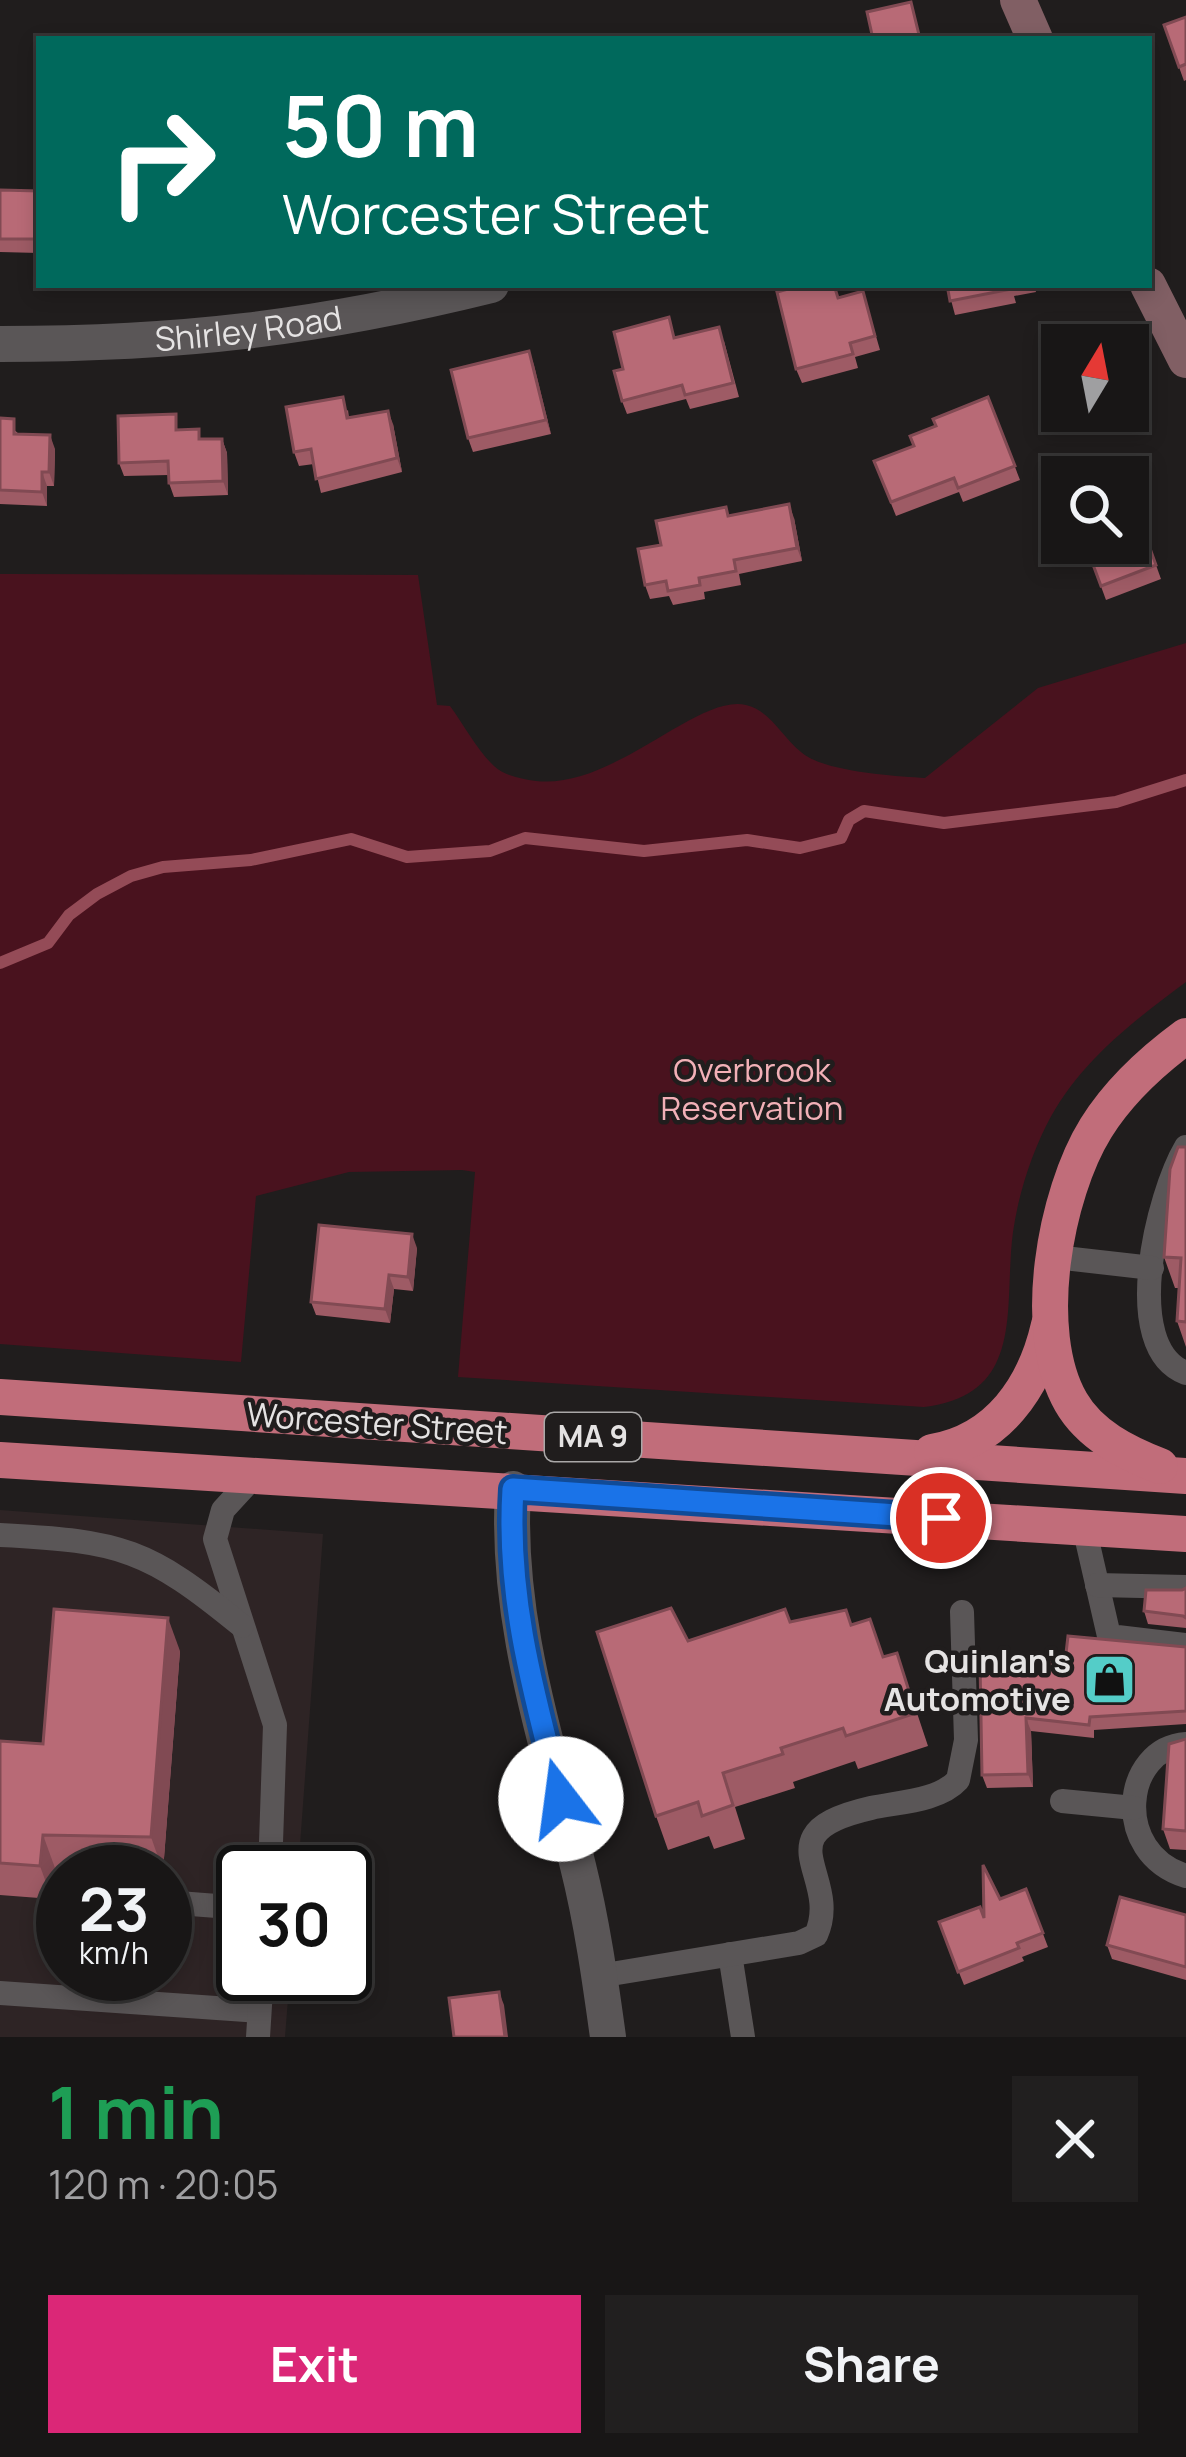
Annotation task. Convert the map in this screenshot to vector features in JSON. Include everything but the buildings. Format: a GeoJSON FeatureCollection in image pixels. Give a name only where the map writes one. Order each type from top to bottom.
{"type":"FeatureCollection","features":[{"type":"Feature","properties":{"kind":"highway"},"geometry":{"type":"LineString","coordinates":[[1186,1036],[1129,1086],[1094,1132],[1069,1186],[1055,1257],[1051,1316],[1057,1363],[1080,1414],[1123,1450],[1186,1475]]}},
{"type":"Feature","properties":{"kind":"highway"},"geometry":{"type":"LineString","coordinates":[[899,1456],[955,1448],[992,1428],[1033,1373],[1051,1316]]}},
{"type":"Feature","properties":{"kind":"highway","name":"Worcester Street"},"geometry":{"type":"LineString","coordinates":[[0,1397],[1186,1475]]}},
{"type":"Feature","properties":{"kind":"highway","name":"Worcester Street"},"geometry":{"type":"LineString","coordinates":[[0,1460],[1186,1534]]}},
{"type":"Feature","properties":{"kind":"main road"},"geometry":{"type":"LineString","coordinates":[[1018,0],[1034,36]]}},
{"type":"Feature","properties":{"kind":"main road"},"geometry":{"type":"LineString","coordinates":[[1150,288],[1186,360]]}},
{"type":"Feature","properties":{"kind":"street","name":"Shirley Road"},"geometry":{"type":"LineString","coordinates":[[0,344],[116,344],[240,335],[354,317],[478,288]]}},
{"type":"Feature","properties":{"kind":"street"},"geometry":{"type":"LineString","coordinates":[[513,1489],[510,1550],[518,1626],[579,1868],[608,2037]]}},
{"type":"Feature","properties":{"kind":"lane"},"geometry":{"type":"LineString","coordinates":[[1186,1147],[1159,1204],[1151,1268],[1157,1350],[1169,1365],[1186,1373]]}},
{"type":"Feature","properties":{"kind":"lane"},"geometry":{"type":"LineString","coordinates":[[1055,1257],[1151,1268]]}},
{"type":"Feature","properties":{"kind":"lane"},"geometry":{"type":"LineString","coordinates":[[256,1474],[223,1510],[215,1539],[268,1691],[278,1743],[272,1845]]}},
{"type":"Feature","properties":{"kind":"lane"},"geometry":{"type":"LineString","coordinates":[[1084,1527],[1109,1636],[1186,1645]]}},
{"type":"Feature","properties":{"kind":"lane"},"geometry":{"type":"LineString","coordinates":[[0,1535],[81,1540],[144,1556],[177,1573],[242,1626]]}},
{"type":"Feature","properties":{"kind":"lane"},"geometry":{"type":"LineString","coordinates":[[1097,1585],[1186,1587]]}},
{"type":"Feature","properties":{"kind":"lane"},"geometry":{"type":"LineString","coordinates":[[599,1976],[816,1936],[820,1920],[812,1845],[827,1820],[934,1794],[958,1780],[966,1740],[962,1612]]}},
{"type":"Feature","properties":{"kind":"lane"},"geometry":{"type":"LineString","coordinates":[[1186,1744],[1172,1746],[1155,1761],[1140,1782],[1134,1808],[1136,1834],[1150,1856],[1186,1876]]}},
{"type":"Feature","properties":{"kind":"lane"},"geometry":{"type":"LineString","coordinates":[[1062,1801],[1134,1808]]}},
{"type":"Feature","properties":{"kind":"lane"},"geometry":{"type":"LineString","coordinates":[[730,1954],[743,2037]]}},
{"type":"Feature","properties":{"kind":"lane"},"geometry":{"type":"LineString","coordinates":[[0,1993],[258,2024]]}},
{"type":"Feature","properties":{"kind":"shaded area"},"geometry":{"type":"Polygon","coordinates":[[[0,1510],[323,1534],[300,1845],[216,1845],[216,2001],[288,2001],[285,2037],[0,2037],[0,1510]]]}},
{"type":"Feature","properties":{"kind":"green space","name":"Overbrook Reservation"},"geometry":{"type":"Polygon","coordinates":[[[0,574],[418,575],[437,705],[450,706],[498,769],[536,781],[565,780],[595,771],[726,705],[755,708],[811,759],[860,772],[925,778],[1038,688],[1186,643],[1186,982],[1090,1064],[1046,1126],[1015,1219],[1003,1343],[995,1366],[980,1385],[957,1399],[924,1407],[458,1377],[475,1172],[462,1170],[349,1172],[256,1196],[241,1362],[0,1344],[0,574]]]}},
{"type":"Feature","properties":{"kind":"waterway"},"geometry":{"type":"LineString","coordinates":[[0,963],[48,943],[69,915],[97,894],[131,876],[163,867],[251,860],[351,839],[407,857],[490,851],[525,838],[644,851],[747,840],[800,848],[841,838],[849,820],[864,811],[944,823],[1116,802],[1186,780]]}},
{"type":"Feature","properties":{"kind":"place","name":"Quinlan's Automotive"},"geometry":{"type":"Point","coordinates":[1110,1680]}},
{"type":"Feature","properties":{"kind":"route"},"geometry":{"type":"LineString","coordinates":[[561,1799],[516,1611],[510,1550],[513,1489],[941,1518]]}}]}
